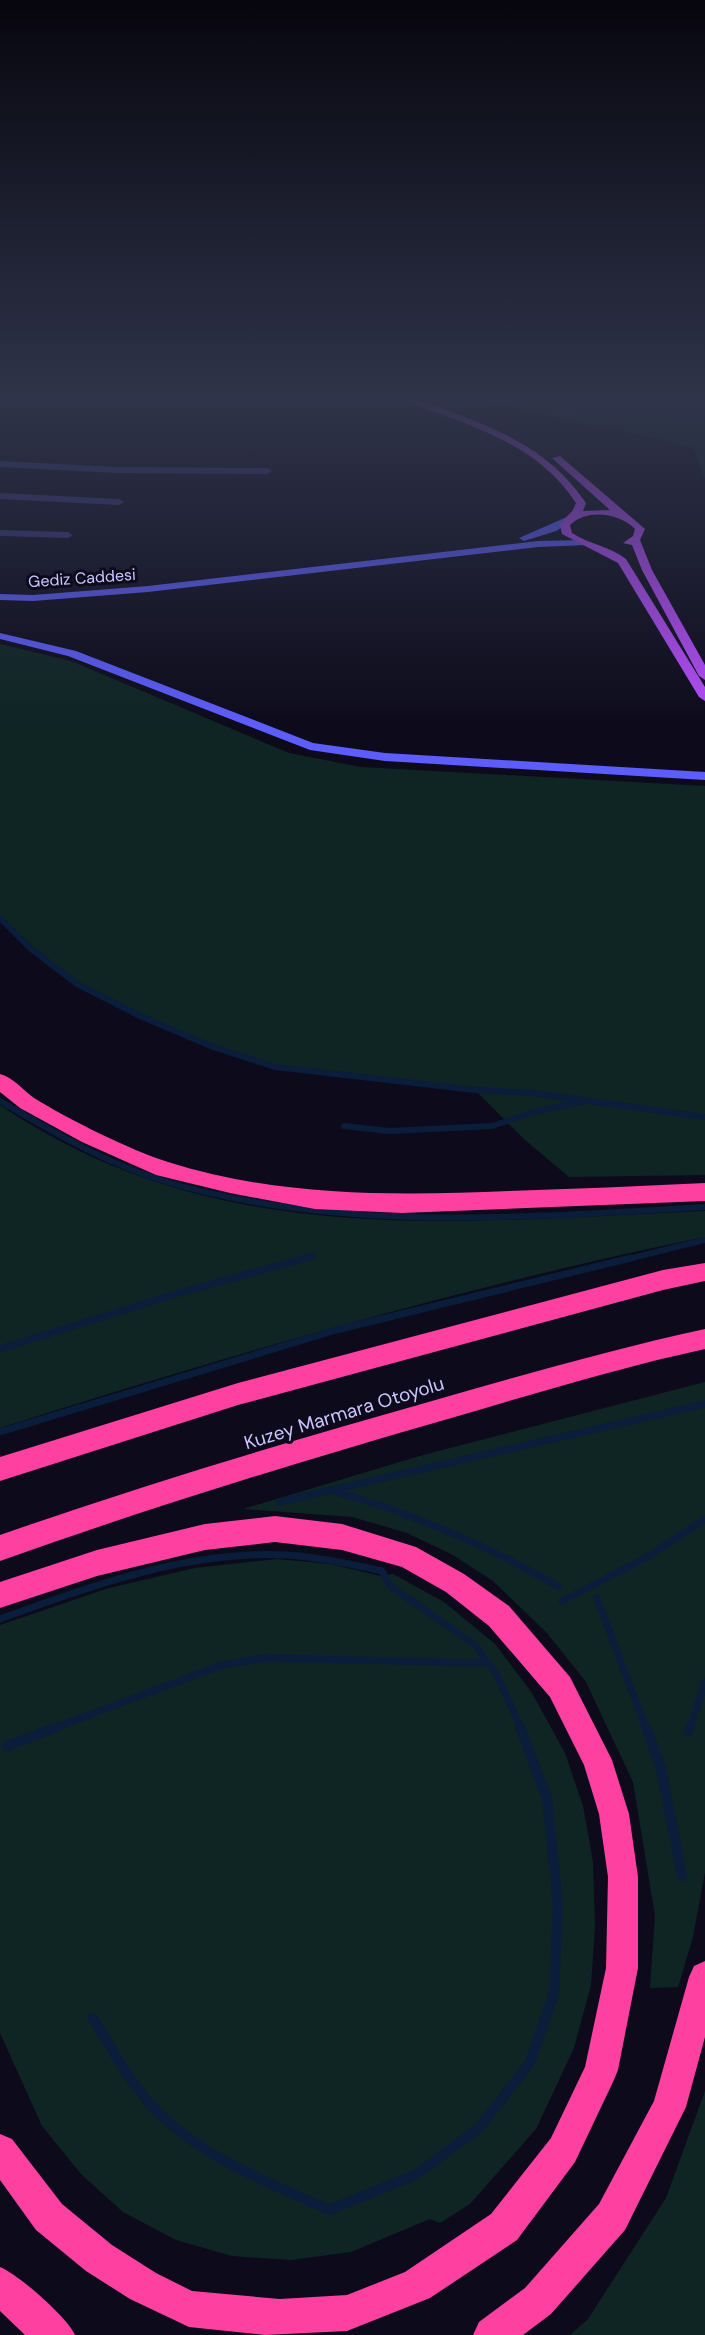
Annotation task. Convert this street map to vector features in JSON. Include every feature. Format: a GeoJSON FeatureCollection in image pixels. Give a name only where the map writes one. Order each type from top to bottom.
{"type":"FeatureCollection","features":[{"type":"Feature","properties":{"kind":"highway"},"geometry":{"type":"LineString","coordinates":[[0,1081],[27,1103],[89,1136],[163,1168],[230,1185],[315,1200],[402,1204],[705,1192]]}},
{"type":"Feature","properties":{"kind":"highway"},"geometry":{"type":"LineString","coordinates":[[0,1469],[238,1394],[348,1363],[663,1280],[705,1272]]}},
{"type":"Feature","properties":{"kind":"highway","name":"Kuzey Marmara Otoyolu"},"geometry":{"type":"LineString","coordinates":[[0,1548],[58,1527],[348,1436],[639,1353],[705,1339]]}},
{"type":"Feature","properties":{"kind":"highway"},"geometry":{"type":"LineString","coordinates":[[0,1595],[97,1563],[205,1537],[275,1529],[342,1537],[408,1556],[455,1583],[499,1616],[560,1686],[597,1760],[614,1814],[623,1877],[622,1968],[601,2070],[563,2150],[503,2227],[418,2286],[347,2313],[280,2318],[189,2309],[143,2286],[99,2258],[49,2217],[0,2151]]}},
{"type":"Feature","properties":{"kind":"highway"},"geometry":{"type":"LineString","coordinates":[[492,2335],[538,2301],[612,2217],[669,2107],[705,1977]]}},
{"type":"Feature","properties":{"kind":"highway"},"geometry":{"type":"LineString","coordinates":[[0,2285],[40,2324],[56,2335]]}},
{"type":"Feature","properties":{"kind":"main road"},"geometry":{"type":"LineString","coordinates":[[577,508],[564,528],[567,534],[583,543],[613,553],[630,572],[705,697]]}},
{"type":"Feature","properties":{"kind":"main road"},"geometry":{"type":"LineString","coordinates":[[614,508],[622,516]]}},
{"type":"Feature","properties":{"kind":"main road"},"geometry":{"type":"LineString","coordinates":[[569,519],[599,512],[622,516],[640,529],[635,540],[618,546],[583,543]]}},
{"type":"Feature","properties":{"kind":"main road","name":"Gediz Caddesi"},"geometry":{"type":"LineString","coordinates":[[0,590],[137,584],[528,538],[569,519]]}},
{"type":"Feature","properties":{"kind":"main road"},"geometry":{"type":"LineString","coordinates":[[635,540],[647,570],[705,676]]}},
{"type":"Feature","properties":{"kind":"main road","name":"Gediz Caddesi"},"geometry":{"type":"LineString","coordinates":[[0,597],[33,598],[148,589],[524,546],[583,543]]}},
{"type":"Feature","properties":{"kind":"main road"},"geometry":{"type":"LineString","coordinates":[[0,636],[72,653],[310,746],[385,757],[705,776]]}},
{"type":"Feature","properties":{"kind":"street"},"geometry":{"type":"LineString","coordinates":[[0,533],[68,535]]}},
{"type":"Feature","properties":{"kind":"green space"},"geometry":{"type":"Polygon","coordinates":[[[0,644],[71,661],[289,753],[361,767],[705,786],[705,1175],[569,1177],[525,1140],[475,1090],[275,1067],[162,1025],[77,984],[0,918],[0,644]]]}},
{"type":"Feature","properties":{"kind":"green space"},"geometry":{"type":"Polygon","coordinates":[[[0,1105],[83,1152],[167,1185],[253,1206],[341,1217],[430,1221],[705,1211],[705,1237],[438,1299],[262,1348],[0,1428],[0,1105]]]}},
{"type":"Feature","properties":{"kind":"green space"},"geometry":{"type":"Polygon","coordinates":[[[705,1382],[705,1872],[693,1937],[678,1987],[650,1988],[655,1916],[633,1782],[586,1682],[547,1633],[493,1581],[453,1555],[407,1533],[352,1517],[243,1509],[423,1455],[705,1382]]]}},
{"type":"Feature","properties":{"kind":"green space"},"geometry":{"type":"Polygon","coordinates":[[[277,1559],[330,1564],[381,1576],[393,1574],[444,1602],[495,1644],[532,1693],[565,1753],[583,1806],[593,1862],[595,1927],[591,1985],[574,2048],[536,2129],[470,2204],[440,2223],[430,2219],[351,2252],[291,2260],[232,2256],[176,2240],[123,2212],[81,2174],[42,2126],[0,2033],[0,1625],[109,1588],[195,1568],[277,1559]]]}},
{"type":"Feature","properties":{"kind":"green space"},"geometry":{"type":"Polygon","coordinates":[[[705,2091],[705,2335],[570,2335],[588,2319],[666,2198],[705,2091]]]}},
{"type":"Feature","properties":{"kind":"waterway"},"geometry":{"type":"LineString","coordinates":[[0,918],[30,948],[77,984],[140,1016],[213,1047],[275,1067],[475,1090],[532,1093],[705,1117]]}},
{"type":"Feature","properties":{"kind":"waterway"},"geometry":{"type":"LineString","coordinates":[[0,1101],[81,1146],[145,1175],[233,1198],[299,1209],[366,1215],[502,1217],[705,1207]]}},
{"type":"Feature","properties":{"kind":"waterway"},"geometry":{"type":"LineString","coordinates":[[344,1126],[389,1131],[492,1126],[534,1112],[586,1101]]}},
{"type":"Feature","properties":{"kind":"waterway"},"geometry":{"type":"LineString","coordinates":[[624,1260],[705,1240]]}},
{"type":"Feature","properties":{"kind":"waterway"},"geometry":{"type":"LineString","coordinates":[[306,1258],[313,1256]]}},
{"type":"Feature","properties":{"kind":"waterway"},"geometry":{"type":"LineString","coordinates":[[0,1349],[179,1293],[306,1258]]}},
{"type":"Feature","properties":{"kind":"waterway"},"geometry":{"type":"LineString","coordinates":[[299,1260],[306,1258]]}},
{"type":"Feature","properties":{"kind":"waterway"},"geometry":{"type":"LineString","coordinates":[[0,1432],[336,1330],[631,1258]]}},
{"type":"Feature","properties":{"kind":"waterway"},"geometry":{"type":"LineString","coordinates":[[331,1490],[705,1404]]}},
{"type":"Feature","properties":{"kind":"waterway"},"geometry":{"type":"LineString","coordinates":[[280,1502],[331,1490]]}},
{"type":"Feature","properties":{"kind":"waterway"},"geometry":{"type":"LineString","coordinates":[[331,1490],[448,1531],[532,1571],[559,1587]]}},
{"type":"Feature","properties":{"kind":"waterway"},"geometry":{"type":"LineString","coordinates":[[562,1601],[649,1556],[705,1519]]}},
{"type":"Feature","properties":{"kind":"waterway"},"geometry":{"type":"LineString","coordinates":[[0,1619],[105,1583],[177,1564],[213,1558],[287,1555],[359,1566],[382,1571],[389,1585],[475,1645],[497,1675],[521,1729]]}},
{"type":"Feature","properties":{"kind":"waterway"},"geometry":{"type":"LineString","coordinates":[[597,1598],[646,1729]]}},
{"type":"Feature","properties":{"kind":"waterway"},"geometry":{"type":"LineString","coordinates":[[52,1729],[222,1665],[264,1658],[488,1663]]}},
{"type":"Feature","properties":{"kind":"waterway"},"geometry":{"type":"LineString","coordinates":[[690,1729],[705,1682]]}},
{"type":"Feature","properties":{"kind":"waterway"},"geometry":{"type":"LineString","coordinates":[[7,1746],[57,1727]]}},
{"type":"Feature","properties":{"kind":"waterway"},"geometry":{"type":"LineString","coordinates":[[93,2018],[147,2101],[175,2128],[238,2168],[329,2210],[417,2174],[479,2128],[530,2063],[554,1993],[558,1904],[547,1798],[520,1727]]}},
{"type":"Feature","properties":{"kind":"waterway"},"geometry":{"type":"LineString","coordinates":[[646,1727],[661,1768],[682,1876]]}},
{"type":"Feature","properties":{"kind":"waterway"},"geometry":{"type":"LineString","coordinates":[[689,1731],[690,1727]]}}]}
